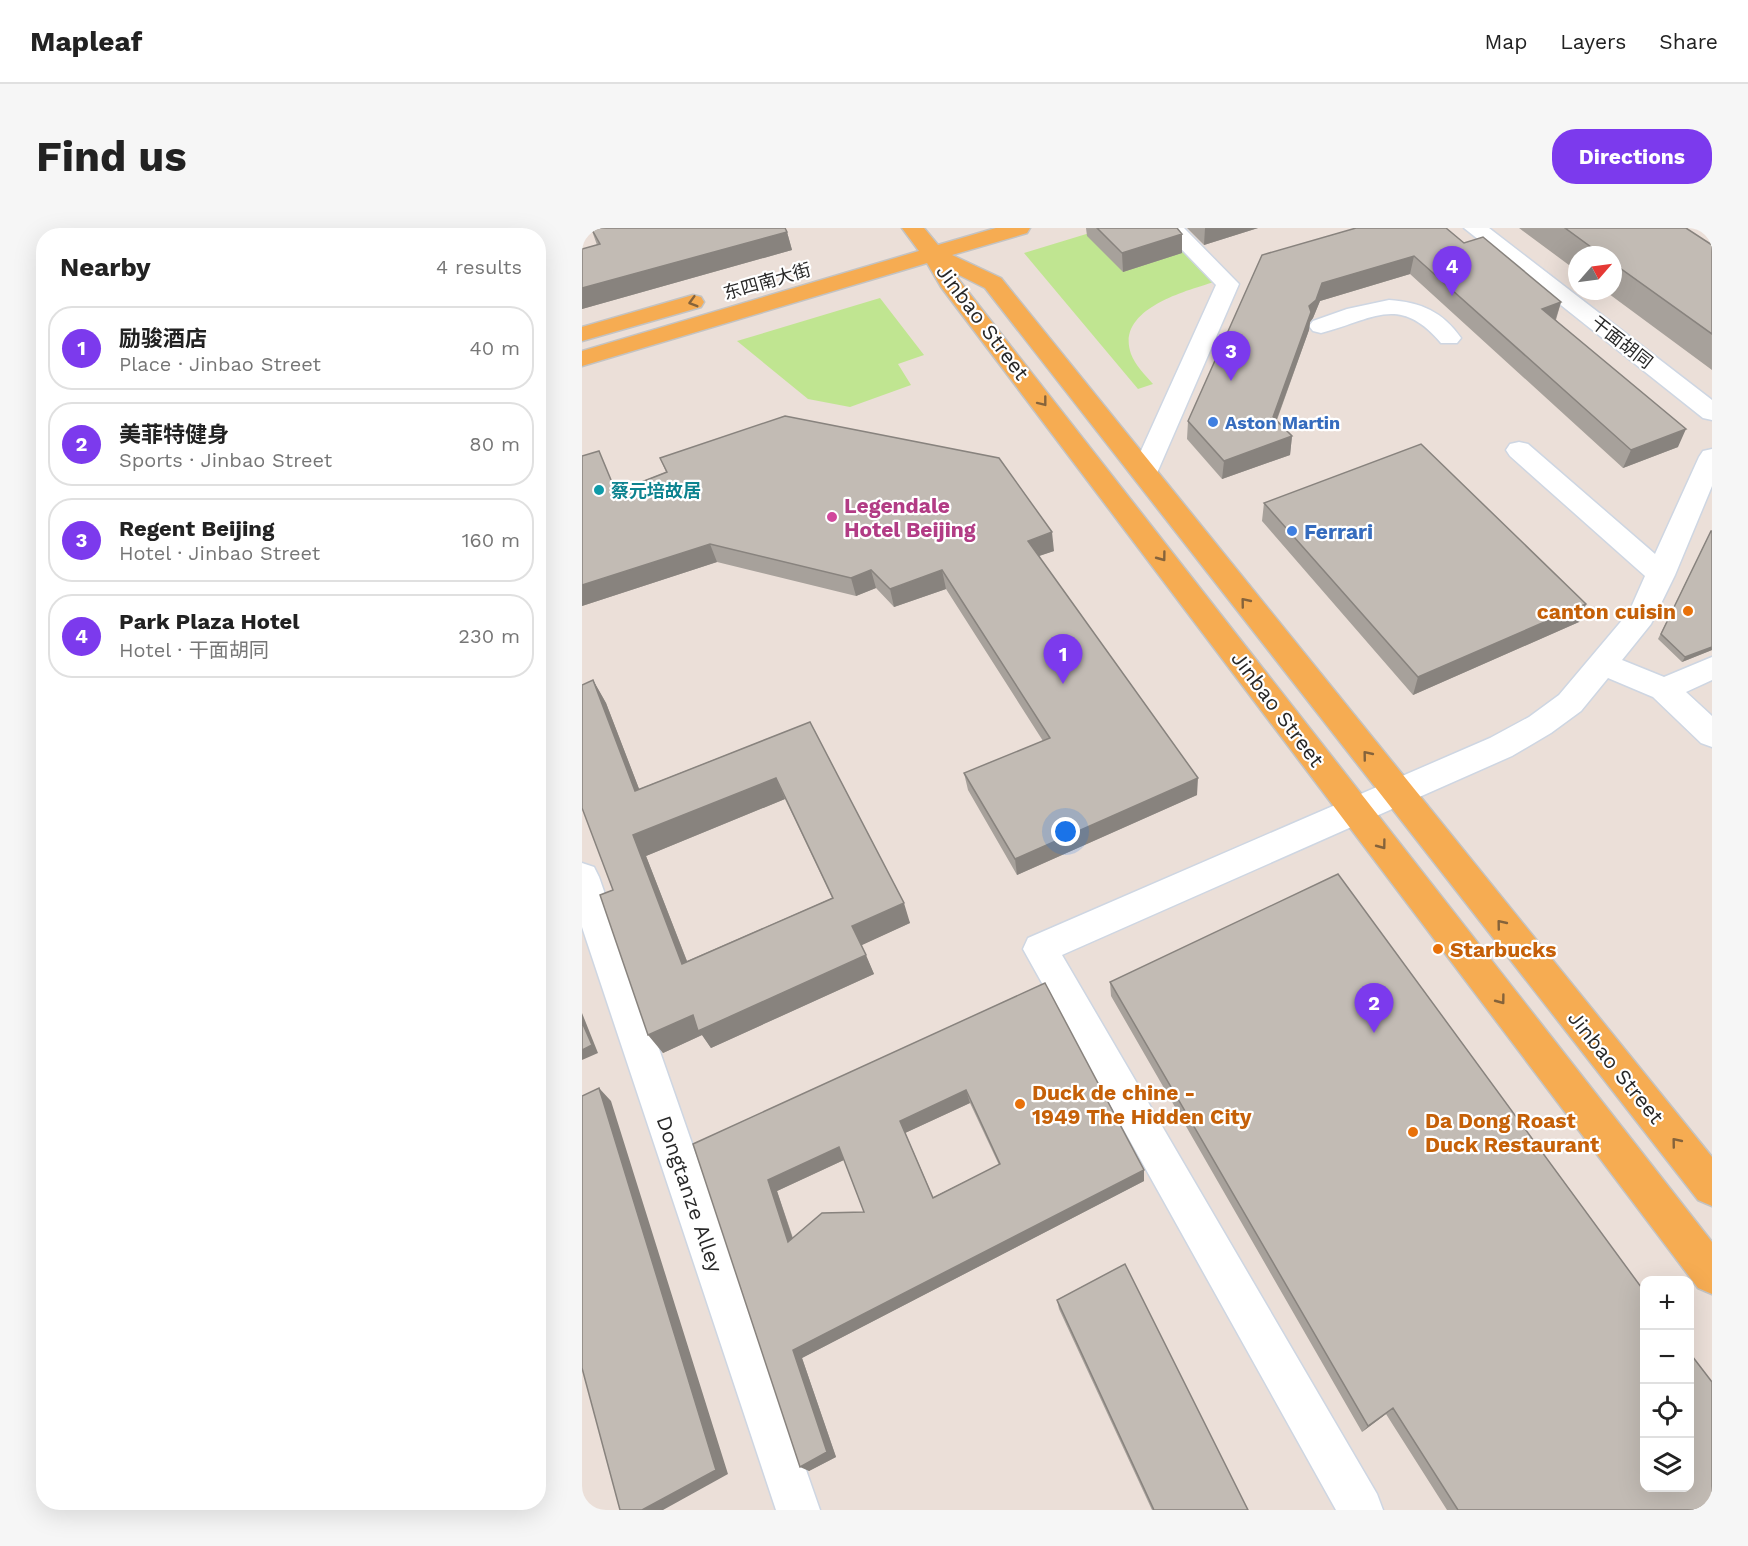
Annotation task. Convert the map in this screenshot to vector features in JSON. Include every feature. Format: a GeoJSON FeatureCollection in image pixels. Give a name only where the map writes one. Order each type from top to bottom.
{"type":"FeatureCollection","features":[{"type":"Feature","properties":{"kind":"main road","name":"东四南大街"},"geometry":{"type":"LineString","coordinates":[[772,280],[922,240],[951,228]]}},
{"type":"Feature","properties":{"kind":"main road","name":"东四南大街"},"geometry":{"type":"LineString","coordinates":[[922,240],[1019,228]]}},
{"type":"Feature","properties":{"kind":"main road"},"geometry":{"type":"LineString","coordinates":[[582,358],[922,240]]}},
{"type":"Feature","properties":{"kind":"main road","name":"Jinbao Street"},"geometry":{"type":"LineString","coordinates":[[922,240],[993,283],[1712,1187]]}},
{"type":"Feature","properties":{"kind":"main road","name":"Jinbao Street"},"geometry":{"type":"LineString","coordinates":[[922,240],[949,282],[1712,1274]]}},
{"type":"Feature","properties":{"kind":"main road","name":"东四南大街"},"geometry":{"type":"LineString","coordinates":[[582,334],[716,296]]}},
{"type":"Feature","properties":{"kind":"street"},"geometry":{"type":"LineString","coordinates":[[1144,473],[1228,284],[1172,228]]}},
{"type":"Feature","properties":{"kind":"street","name":"干面胡同"},"geometry":{"type":"LineString","coordinates":[[1475,228],[1712,412]]}},
{"type":"Feature","properties":{"kind":"street"},"geometry":{"type":"LineString","coordinates":[[1321,326],[1360,312],[1400,306],[1422,312],[1443,328],[1449,338]]}},
{"type":"Feature","properties":{"kind":"street"},"geometry":{"type":"LineString","coordinates":[[1519,450],[1661,575]]}},
{"type":"Feature","properties":{"kind":"street"},"geometry":{"type":"LineString","coordinates":[[1361,1510],[1040,949],[1398,794],[1501,747],[1540,725],[1570,703],[1641,617],[1712,457]]}},
{"type":"Feature","properties":{"kind":"street"},"geometry":{"type":"LineString","coordinates":[[1603,664],[1664,689],[1712,735]]}},
{"type":"Feature","properties":{"kind":"street"},"geometry":{"type":"LineString","coordinates":[[1664,689],[1712,668]]}},
{"type":"Feature","properties":{"kind":"street","name":"Dongtanze Alley"},"geometry":{"type":"LineString","coordinates":[[582,877],[798,1510]]}},
{"type":"Feature","properties":{"kind":"green space"},"geometry":{"type":"Polygon","coordinates":[[[1106,228],[1160,228],[1214,282],[1156,304],[1133,325],[1129,338],[1131,354],[1153,384],[1138,389],[1024,253],[1106,228]]]}},
{"type":"Feature","properties":{"kind":"green space"},"geometry":{"type":"Polygon","coordinates":[[[880,298],[924,355],[898,364],[911,385],[850,407],[808,399],[737,341],[880,298]]]}},
{"type":"Feature","properties":{"kind":"building"},"geometry":{"type":"Polygon","coordinates":[[[591,228],[785,228],[787,232],[582,288],[582,249],[600,244],[591,228]]]}},
{"type":"Feature","properties":{"kind":"building"},"geometry":{"type":"Polygon","coordinates":[[[1097,228],[1177,228],[1182,234],[1122,253],[1097,228]]]}},
{"type":"Feature","properties":{"kind":"building"},"geometry":{"type":"Polygon","coordinates":[[[1356,228],[1446,228],[1464,243],[1483,237],[1561,302],[1542,309],[1686,429],[1631,450],[1414,256],[1322,283],[1316,300],[1309,306],[1311,312],[1273,417],[1292,436],[1224,461],[1188,421],[1262,255],[1356,228]]]}},
{"type":"Feature","properties":{"kind":"building"},"geometry":{"type":"Polygon","coordinates":[[[1565,228],[1686,228],[1712,245],[1712,334],[1622,269],[1622,246],[1590,246],[1565,228]]]}},
{"type":"Feature","properties":{"kind":"building"},"geometry":{"type":"Polygon","coordinates":[[[785,416],[999,458],[1052,532],[1028,541],[1198,778],[1015,859],[964,773],[1050,738],[942,570],[890,589],[871,570],[851,578],[710,544],[582,585],[582,456],[599,451],[616,492],[667,472],[660,458],[785,416]]]}},
{"type":"Feature","properties":{"kind":"building"},"geometry":{"type":"Polygon","coordinates":[[[1421,444],[1586,604],[1418,677],[1264,503],[1421,444]]]}},
{"type":"Feature","properties":{"kind":"building"},"geometry":{"type":"Polygon","coordinates":[[[1711,531],[1712,647],[1685,657],[1661,634],[1711,531]]]}},
{"type":"Feature","properties":{"kind":"building"},"geometry":{"type":"Polygon","coordinates":[[[593,680],[635,791],[810,722],[904,903],[852,926],[866,955],[698,1031],[693,1015],[648,1035],[600,895],[613,890],[582,808],[582,685],[593,680]],[[776,778],[633,835],[682,964],[833,898],[776,778]]]}},
{"type":"Feature","properties":{"kind":"building"},"geometry":{"type":"Polygon","coordinates":[[[1338,874],[1640,1286],[1640,1492],[1694,1492],[1694,1359],[1712,1382],[1712,1510],[1458,1510],[1393,1408],[1368,1426],[1110,982],[1338,874]]]}},
{"type":"Feature","properties":{"kind":"building"},"geometry":{"type":"Polygon","coordinates":[[[1045,983],[1144,1170],[793,1350],[827,1452],[800,1467],[693,1144],[1045,983]],[[966,1090],[900,1121],[933,1198],[1000,1164],[966,1090]],[[839,1147],[768,1180],[788,1242],[822,1213],[864,1212],[839,1147]]]}},
{"type":"Feature","properties":{"kind":"building"},"geometry":{"type":"Polygon","coordinates":[[[582,1022],[592,1045],[582,1050],[582,1022]]]}},
{"type":"Feature","properties":{"kind":"building"},"geometry":{"type":"Polygon","coordinates":[[[599,1088],[716,1470],[642,1510],[620,1510],[582,1368],[582,1096],[599,1088]]]}},
{"type":"Feature","properties":{"kind":"building"},"geometry":{"type":"Polygon","coordinates":[[[1125,1264],[1248,1510],[1154,1510],[1057,1300],[1125,1264]]]}},
{"type":"Feature","properties":{"kind":"place","name":"Park Plaza Hotel"},"geometry":{"type":"Point","coordinates":[1452,296]}},
{"type":"Feature","properties":{"kind":"place","name":"Regent Beijing"},"geometry":{"type":"Point","coordinates":[1231,381]}},
{"type":"Feature","properties":{"kind":"place","name":"Aston Martin"},"geometry":{"type":"Point","coordinates":[1213,422]}},
{"type":"Feature","properties":{"kind":"place","name":"蔡元培故居"},"geometry":{"type":"Point","coordinates":[599,490]}},
{"type":"Feature","properties":{"kind":"place","name":"Legendale Hotel Beijing"},"geometry":{"type":"Point","coordinates":[832,517]}},
{"type":"Feature","properties":{"kind":"place","name":"Ferrari"},"geometry":{"type":"Point","coordinates":[1292,531]}},
{"type":"Feature","properties":{"kind":"place","name":"canton cuisin"},"geometry":{"type":"Point","coordinates":[1688,611]}},
{"type":"Feature","properties":{"kind":"place","name":"励骏酒店"},"geometry":{"type":"Point","coordinates":[1063,684]}},
{"type":"Feature","properties":{"kind":"place","name":"Starbucks"},"geometry":{"type":"Point","coordinates":[1438,949]}},
{"type":"Feature","properties":{"kind":"place","name":"美菲特健身"},"geometry":{"type":"Point","coordinates":[1374,1033]}},
{"type":"Feature","properties":{"kind":"place","name":"Duck de chine - 1949 The Hidden City"},"geometry":{"type":"Point","coordinates":[1020,1104]}},
{"type":"Feature","properties":{"kind":"place","name":"Da Dong Roast Duck Restaurant"},"geometry":{"type":"Point","coordinates":[1413,1132]}}]}
